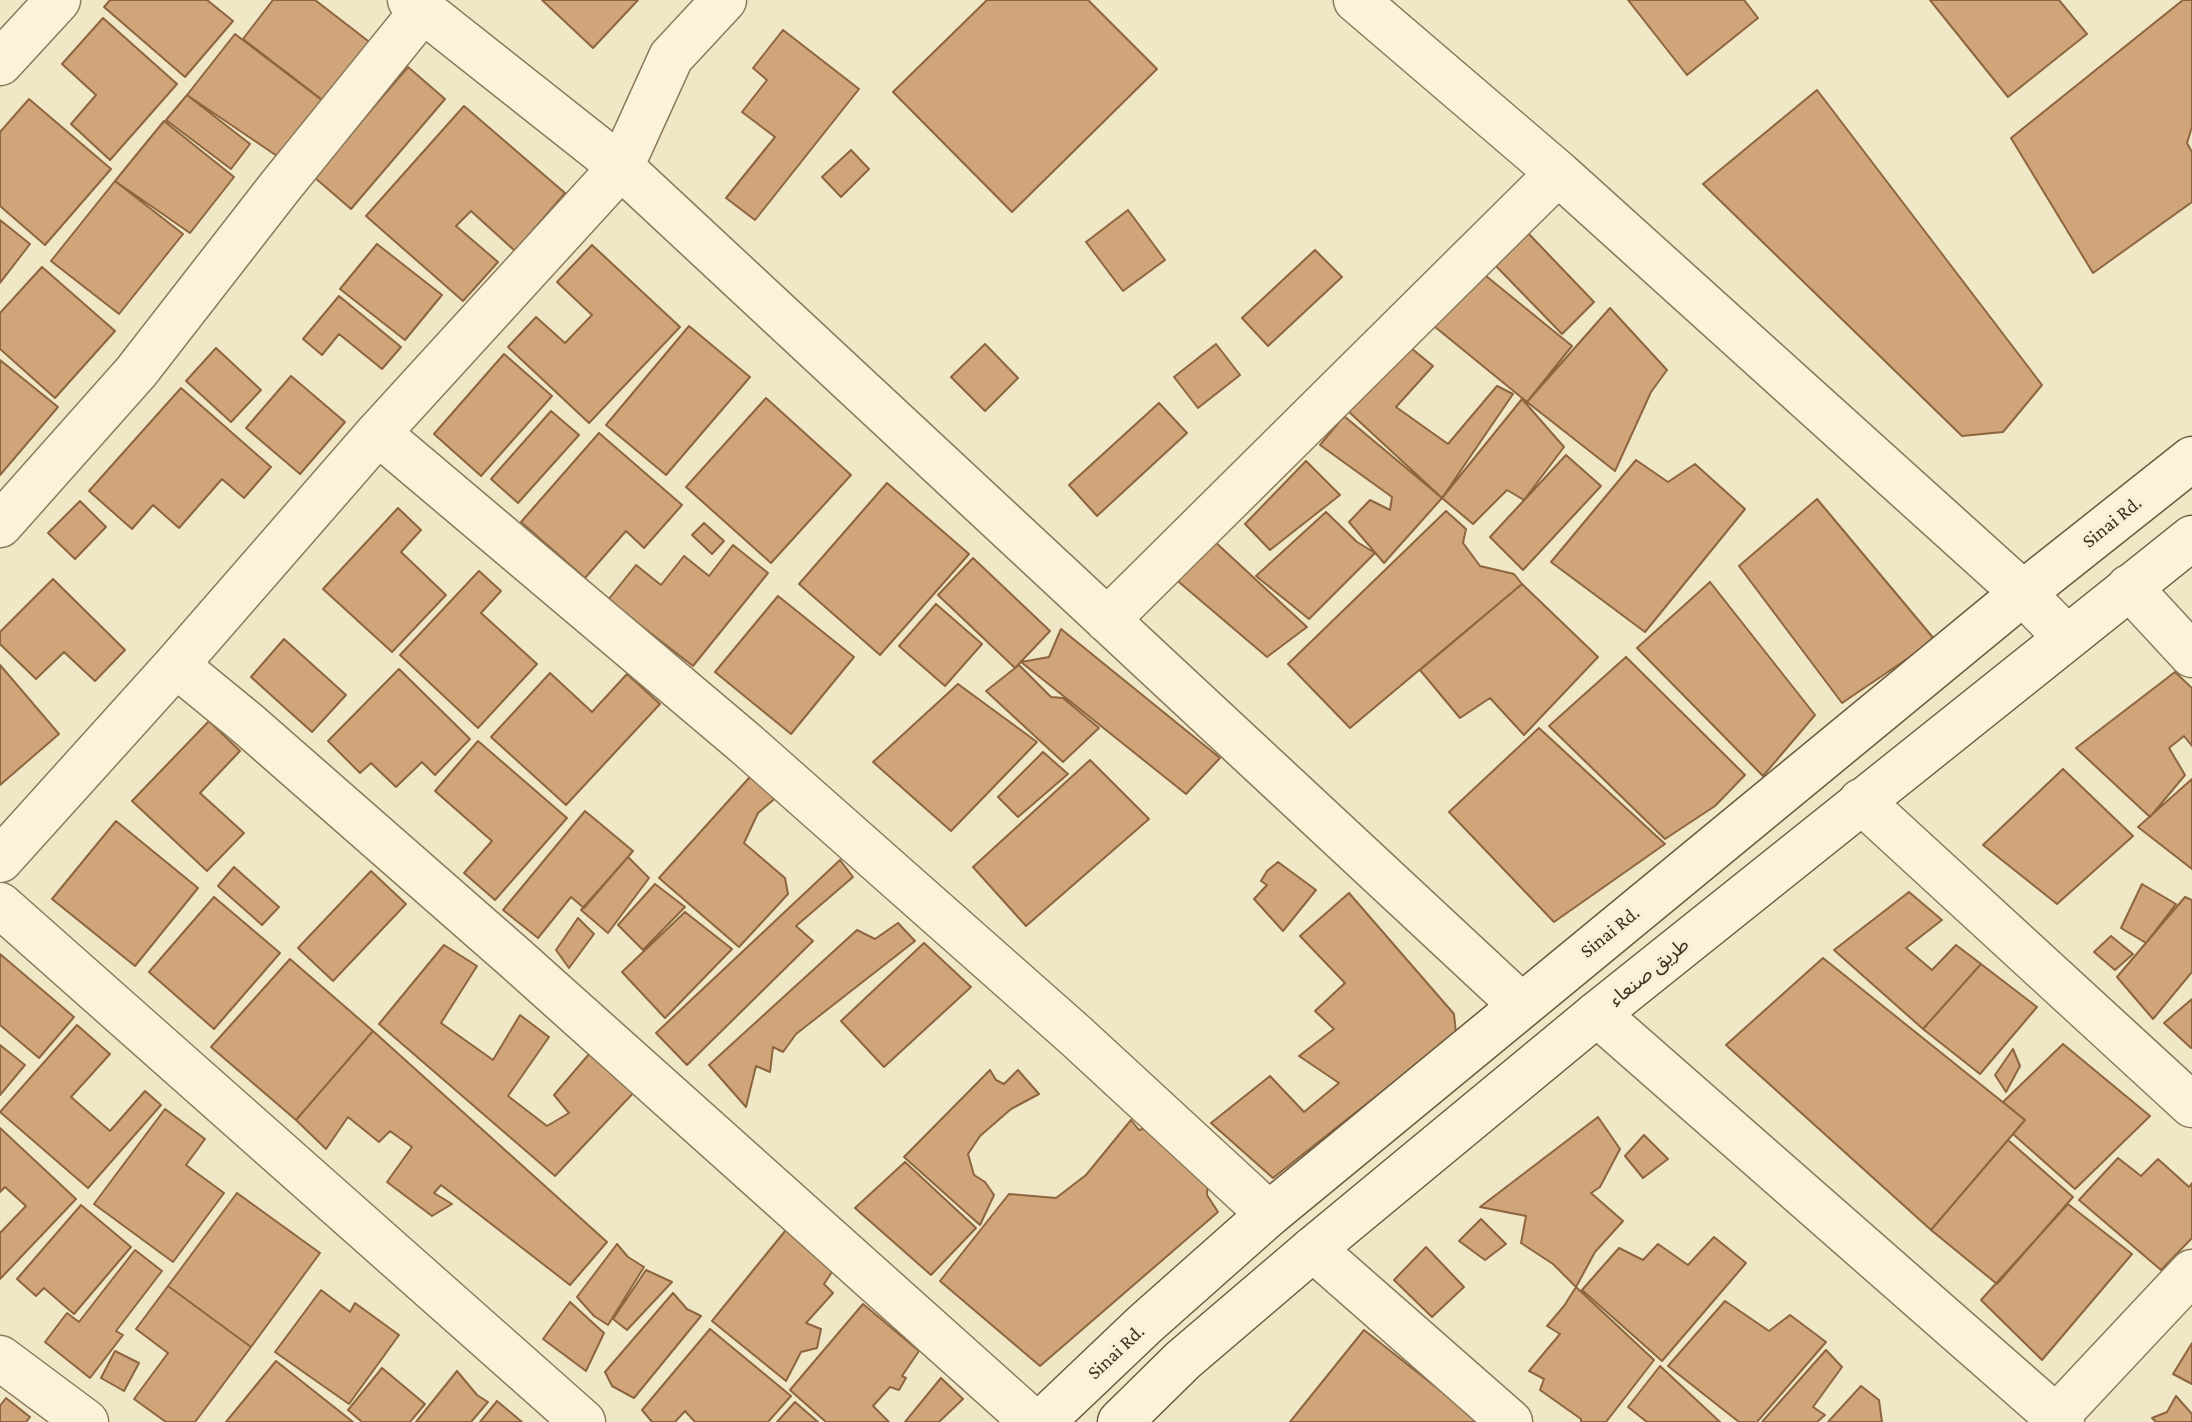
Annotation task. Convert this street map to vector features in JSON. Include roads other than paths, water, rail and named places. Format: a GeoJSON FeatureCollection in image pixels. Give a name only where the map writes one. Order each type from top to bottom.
{"type":"FeatureCollection","features":[{"type":"Feature","properties":{"kind":"street"},"geometry":{"type":"LineString","coordinates":[[0,63],[58,0]]}},
{"type":"Feature","properties":{"kind":"street"},"geometry":{"type":"LineString","coordinates":[[0,860],[176,665],[378,433],[621,167],[671,57],[724,0]]}},
{"type":"Feature","properties":{"kind":"street"},"geometry":{"type":"LineString","coordinates":[[1356,0],[1558,173],[2023,593],[2066,637]]}},
{"type":"Feature","properties":{"kind":"street"},"geometry":{"type":"LineString","coordinates":[[0,525],[136,372],[416,5],[621,167],[1521,1005]]}},
{"type":"Feature","properties":{"kind":"street"},"geometry":{"type":"LineString","coordinates":[[1107,620],[1558,173]]}},
{"type":"Feature","properties":{"kind":"street"},"geometry":{"type":"LineString","coordinates":[[378,433],[745,743],[1075,1035],[1269,1214]]}},
{"type":"Feature","properties":{"kind":"street","name":"Sinai Rd."},"geometry":{"type":"LineString","coordinates":[[1042,1422],[1145,1324],[1269,1214],[2023,593],[2192,459]]}},
{"type":"Feature","properties":{"kind":"street","name":"طريق صنعاء"},"geometry":{"type":"LineString","coordinates":[[1120,1422],[1183,1360],[1597,1014],[2192,538]]}},
{"type":"Feature","properties":{"kind":"street"},"geometry":{"type":"LineString","coordinates":[[2129,587],[2192,655]]}},
{"type":"Feature","properties":{"kind":"street"},"geometry":{"type":"LineString","coordinates":[[176,665],[248,724],[515,958],[1033,1422]]}},
{"type":"Feature","properties":{"kind":"street"},"geometry":{"type":"LineString","coordinates":[[1861,801],[2192,1105]]}},
{"type":"Feature","properties":{"kind":"street"},"geometry":{"type":"LineString","coordinates":[[0,905],[583,1422]]}},
{"type":"Feature","properties":{"kind":"street"},"geometry":{"type":"LineString","coordinates":[[1597,1014],[2059,1419],[2192,1272]]}},
{"type":"Feature","properties":{"kind":"street"},"geometry":{"type":"LineString","coordinates":[[1313,1249],[1510,1422]]}},
{"type":"Feature","properties":{"kind":"street"},"geometry":{"type":"LineString","coordinates":[[0,1358],[86,1422]]}}]}
